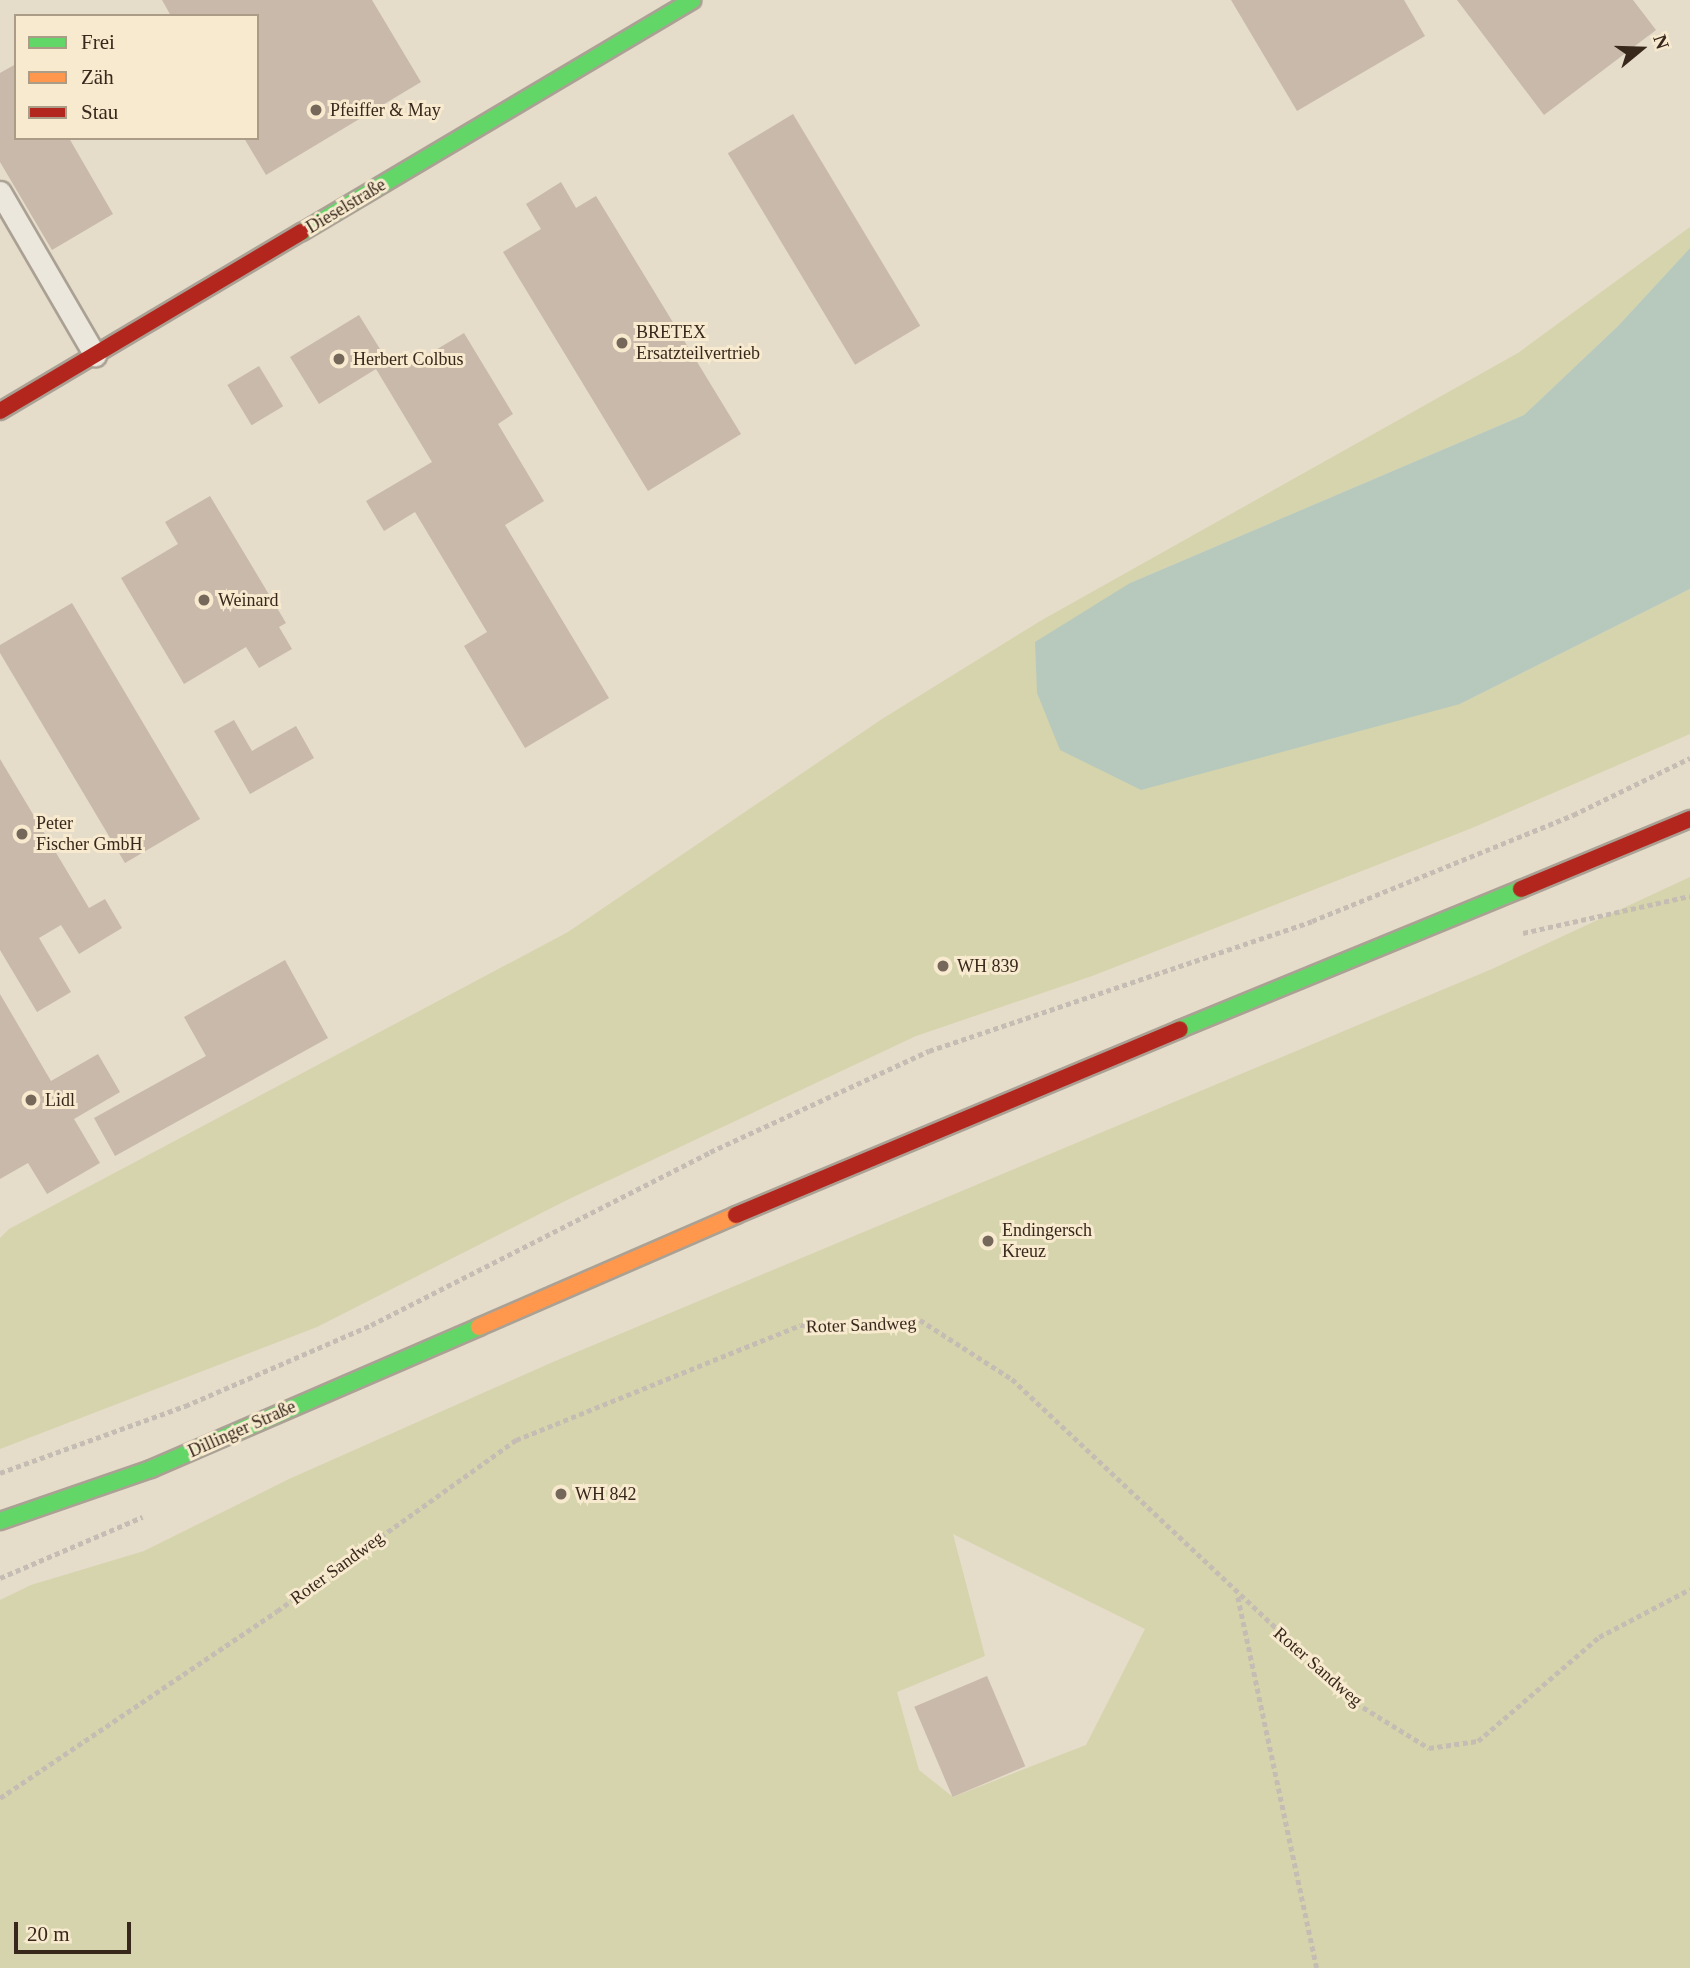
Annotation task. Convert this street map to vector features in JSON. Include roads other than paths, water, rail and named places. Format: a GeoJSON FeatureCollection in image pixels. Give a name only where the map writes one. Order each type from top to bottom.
{"type":"FeatureCollection","features":[{"type":"Feature","properties":{"kind":"street","name":"Dieselstraße"},"geometry":{"type":"LineString","coordinates":[[0,411],[692,0]]}},
{"type":"Feature","properties":{"kind":"street","name":"Dillinger Straße"},"geometry":{"type":"LineString","coordinates":[[0,1521],[151,1469],[861,1161],[1690,819]]}},
{"type":"Feature","properties":{"kind":"lane"},"geometry":{"type":"LineString","coordinates":[[0,191],[95,355]]}},
{"type":"Feature","properties":{"kind":"place","name":"Pfeiffer & May"},"geometry":{"type":"Point","coordinates":[316,110]}},
{"type":"Feature","properties":{"kind":"place","name":"BRETEX Ersatzteilvertrieb"},"geometry":{"type":"Point","coordinates":[622,343]}},
{"type":"Feature","properties":{"kind":"place","name":"Herbert Colbus"},"geometry":{"type":"Point","coordinates":[339,359]}},
{"type":"Feature","properties":{"kind":"place","name":"Weinard"},"geometry":{"type":"Point","coordinates":[204,600]}},
{"type":"Feature","properties":{"kind":"place","name":"Peter Fischer GmbH"},"geometry":{"type":"Point","coordinates":[22,834]}},
{"type":"Feature","properties":{"kind":"place","name":"WH 839"},"geometry":{"type":"Point","coordinates":[943,966]}},
{"type":"Feature","properties":{"kind":"place","name":"Lidl"},"geometry":{"type":"Point","coordinates":[31,1100]}},
{"type":"Feature","properties":{"kind":"place","name":"Endingersch Kreuz"},"geometry":{"type":"Point","coordinates":[988,1241]}},
{"type":"Feature","properties":{"kind":"place","name":"WH 842"},"geometry":{"type":"Point","coordinates":[561,1494]}}]}
